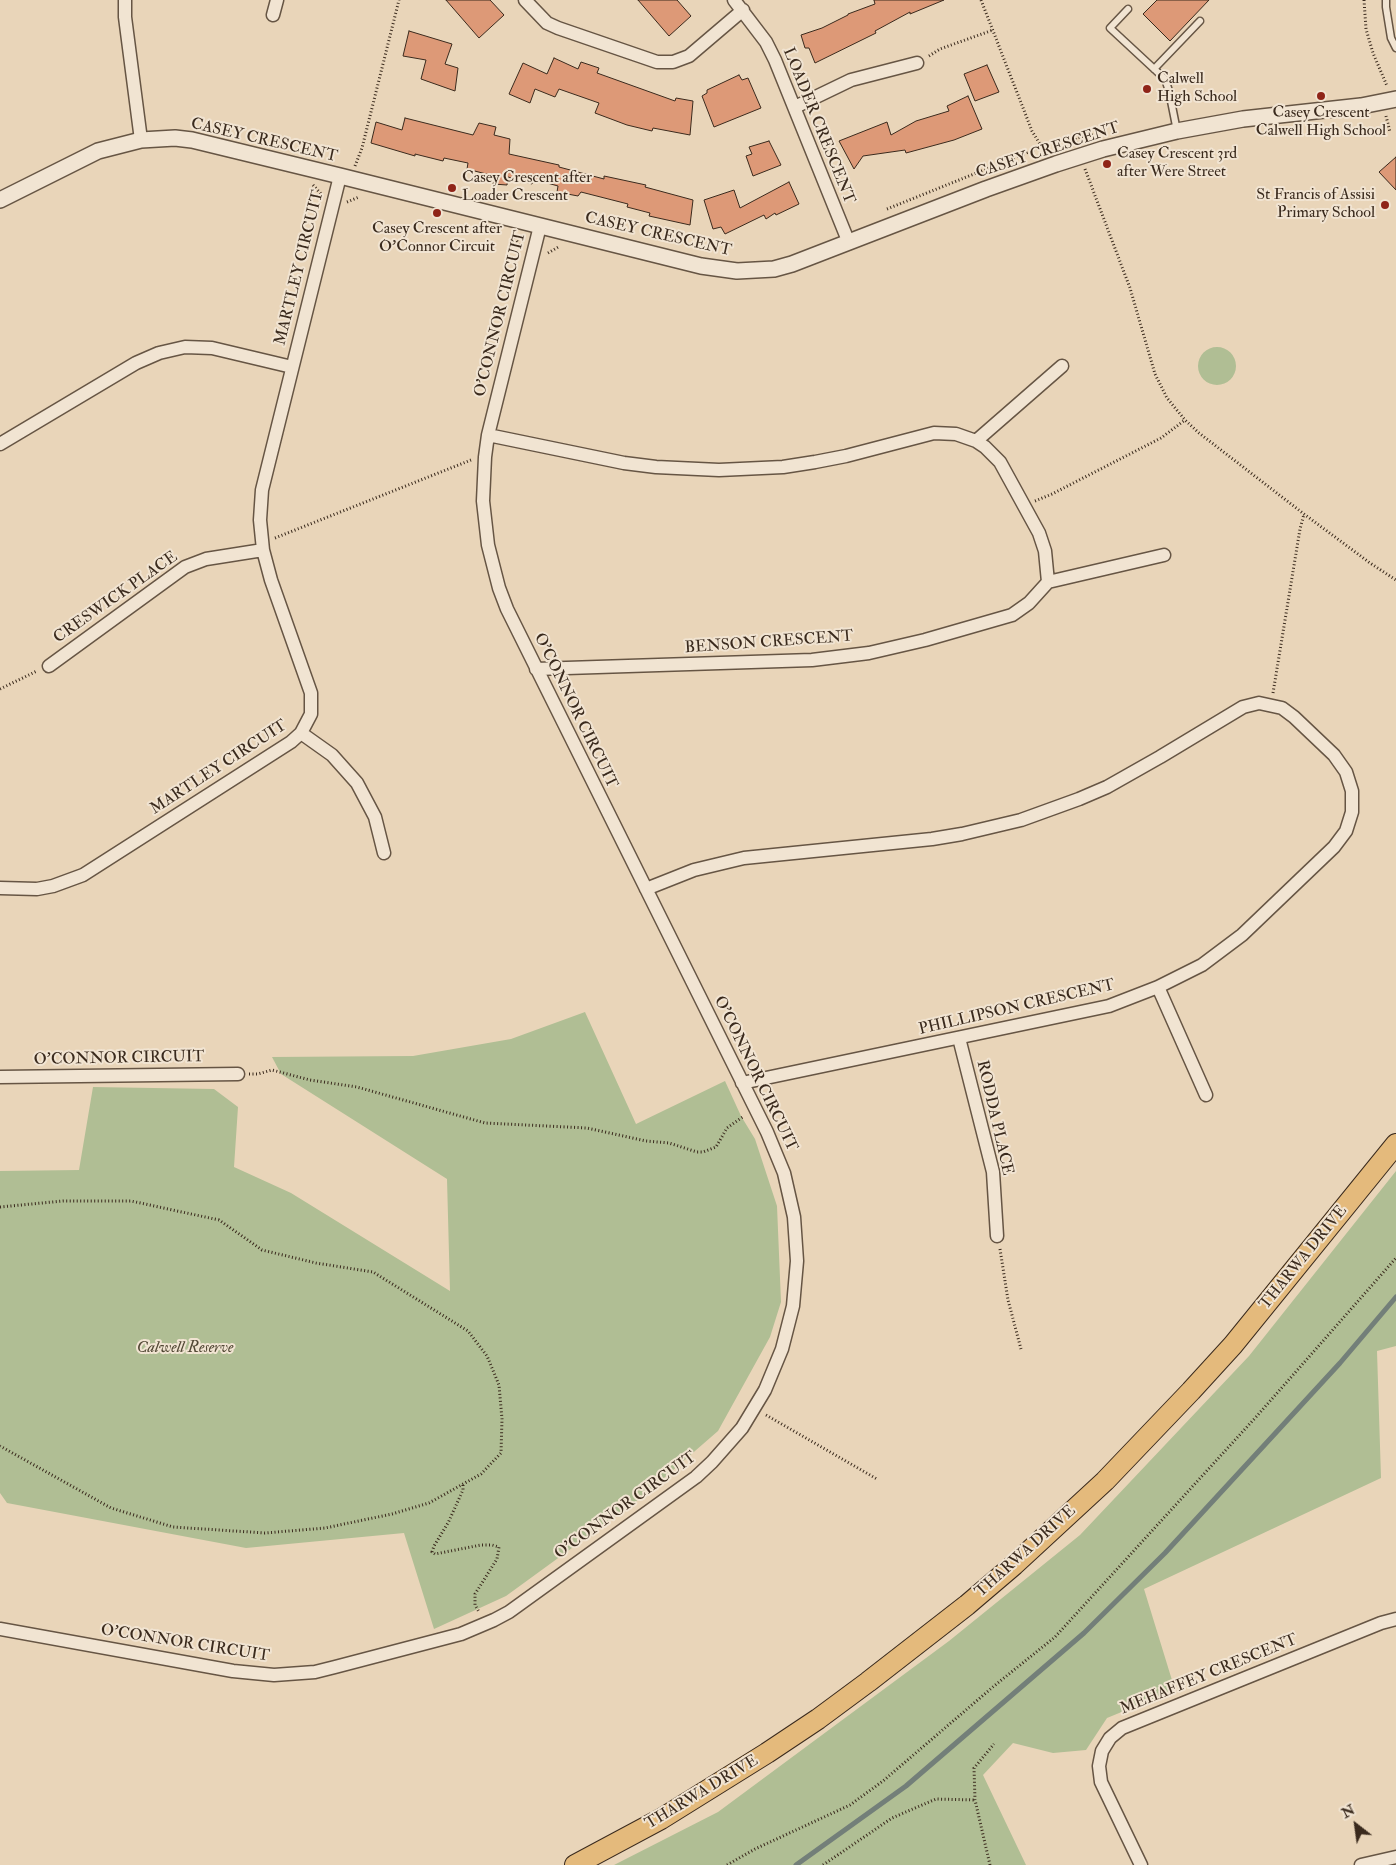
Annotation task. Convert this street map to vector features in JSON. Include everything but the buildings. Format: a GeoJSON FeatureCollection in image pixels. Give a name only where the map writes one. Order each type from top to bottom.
{"type":"FeatureCollection","features":[{"type":"Feature","properties":{"kind":"main road","name":"THARWA DRIVE"},"geometry":{"type":"LineString","coordinates":[[575,1865],[661,1819],[767,1753],[868,1682],[1014,1565],[1105,1481],[1192,1391],[1233,1345],[1396,1144]]}},
{"type":"Feature","properties":{"kind":"street"},"geometry":{"type":"LineString","coordinates":[[125,0],[125,17],[142,140]]}},
{"type":"Feature","properties":{"kind":"street"},"geometry":{"type":"LineString","coordinates":[[273,15],[276,0]]}},
{"type":"Feature","properties":{"kind":"street"},"geometry":{"type":"LineString","coordinates":[[526,0],[547,23],[657,62],[673,62],[689,56],[743,10]]}},
{"type":"Feature","properties":{"kind":"street","name":"LOADER CRESCENT"},"geometry":{"type":"LineString","coordinates":[[734,0],[766,42],[775,60],[849,243]]}},
{"type":"Feature","properties":{"kind":"street"},"geometry":{"type":"LineString","coordinates":[[795,107],[851,80],[917,63]]}},
{"type":"Feature","properties":{"kind":"street","name":"CASEY CRESCENT"},"geometry":{"type":"LineString","coordinates":[[0,200],[98,151],[142,140],[175,138],[192,140],[340,176],[701,266],[737,271],[774,268],[792,264],[986,189],[1081,156],[1177,131],[1243,119],[1361,106],[1392,93]]}},
{"type":"Feature","properties":{"kind":"street","name":"MARTLEY CIRCUIT"},"geometry":{"type":"LineString","coordinates":[[0,888],[37,889],[53,886],[83,875],[291,742],[301,733],[311,714],[312,693],[271,580],[262,545],[260,520],[262,490],[340,176]]}},
{"type":"Feature","properties":{"kind":"street","name":"O'CONNOR CIRCUIT"},"geometry":{"type":"LineString","coordinates":[[0,1629],[233,1671],[274,1675],[315,1672],[461,1634],[494,1620],[517,1606],[696,1477],[742,1428],[765,1390],[782,1349],[793,1306],[797,1261],[794,1217],[784,1173],[767,1132],[506,609],[488,545],[483,501],[488,434],[540,226]]}},
{"type":"Feature","properties":{"kind":"street","name":"MARTLEY CIRCUIT"},"geometry":{"type":"LineString","coordinates":[[0,444],[136,363],[160,352],[185,347],[212,348],[292,367]]}},
{"type":"Feature","properties":{"kind":"street"},"geometry":{"type":"LineString","coordinates":[[976,441],[1062,366]]}},
{"type":"Feature","properties":{"kind":"street"},"geometry":{"type":"LineString","coordinates":[[488,434],[624,463],[656,467],[719,470],[783,467],[815,462],[934,434],[956,434],[976,441],[1000,462],[1039,533],[1045,551],[1048,582],[1164,555]]}},
{"type":"Feature","properties":{"kind":"street","name":"CRESWICK PLACE"},"geometry":{"type":"LineString","coordinates":[[49,666],[185,567],[262,545]]}},
{"type":"Feature","properties":{"kind":"street","name":"BENSON CRESCENT"},"geometry":{"type":"LineString","coordinates":[[536,669],[783,662],[869,653],[925,640],[1012,615],[1029,603],[1048,582]]}},
{"type":"Feature","properties":{"kind":"street"},"geometry":{"type":"LineString","coordinates":[[646,889],[694,870],[744,858],[932,840],[1021,820],[1107,787],[1243,707],[1258,704],[1272,705]]}},
{"type":"Feature","properties":{"kind":"street","name":"PHILLIPSON CRESCENT"},"geometry":{"type":"LineString","coordinates":[[742,1083],[1110,1006],[1158,988],[1202,965],[1242,935],[1334,847],[1346,831],[1352,812],[1352,791],[1346,772],[1334,756],[1294,717],[1282,708],[1272,705]]}},
{"type":"Feature","properties":{"kind":"street"},"geometry":{"type":"LineString","coordinates":[[301,733],[332,755],[357,784],[375,817],[384,853]]}},
{"type":"Feature","properties":{"kind":"street"},"geometry":{"type":"LineString","coordinates":[[1158,988],[1206,1095]]}},
{"type":"Feature","properties":{"kind":"street","name":"RODDA PLACE"},"geometry":{"type":"LineString","coordinates":[[959,1038],[993,1172],[996,1236]]}},
{"type":"Feature","properties":{"kind":"street","name":"O'CONNOR CIRCUIT"},"geometry":{"type":"LineString","coordinates":[[0,1076],[238,1074]]}},
{"type":"Feature","properties":{"kind":"street","name":"MEHAFFEY CRESCENT"},"geometry":{"type":"LineString","coordinates":[[1141,1865],[1101,1782],[1099,1766],[1102,1751],[1110,1738],[1122,1728],[1396,1618]]}},
{"type":"Feature","properties":{"kind":"street"},"geometry":{"type":"LineString","coordinates":[[1361,1865],[1396,1856]]}},
{"type":"Feature","properties":{"kind":"lane"},"geometry":{"type":"LineString","coordinates":[[1386,0],[1391,38],[1396,48]]}},
{"type":"Feature","properties":{"kind":"lane"},"geometry":{"type":"LineString","coordinates":[[1128,9],[1110,28],[1165,78],[1177,131]]}},
{"type":"Feature","properties":{"kind":"lane"},"geometry":{"type":"LineString","coordinates":[[1154,69],[1200,21]]}},
{"type":"Feature","properties":{"kind":"path"},"geometry":{"type":"LineString","coordinates":[[354,168],[362,148],[399,0]]}},
{"type":"Feature","properties":{"kind":"path"},"geometry":{"type":"LineString","coordinates":[[981,0],[1032,131],[1040,144],[1049,144]]}},
{"type":"Feature","properties":{"kind":"path"},"geometry":{"type":"LineString","coordinates":[[1364,0],[1366,29],[1373,54],[1392,93]]}},
{"type":"Feature","properties":{"kind":"path"},"geometry":{"type":"LineString","coordinates":[[917,63],[940,49],[993,30]]}},
{"type":"Feature","properties":{"kind":"path"},"geometry":{"type":"LineString","coordinates":[[1386,116],[1390,132]]}},
{"type":"Feature","properties":{"kind":"path"},"geometry":{"type":"LineString","coordinates":[[885,210],[1049,144],[1068,138],[1075,138],[1130,288],[1155,374],[1167,398],[1185,420],[1199,433],[1304,514],[1396,580]]}},
{"type":"Feature","properties":{"kind":"path"},"geometry":{"type":"LineString","coordinates":[[1028,152],[1031,158]]}},
{"type":"Feature","properties":{"kind":"path"},"geometry":{"type":"LineString","coordinates":[[306,182],[312,185],[320,194]]}},
{"type":"Feature","properties":{"kind":"path"},"geometry":{"type":"LineString","coordinates":[[545,257],[550,251]]}},
{"type":"Feature","properties":{"kind":"path"},"geometry":{"type":"LineString","coordinates":[[1033,502],[1161,438],[1185,420]]}},
{"type":"Feature","properties":{"kind":"path"},"geometry":{"type":"LineString","coordinates":[[262,545],[474,458],[474,467]]}},
{"type":"Feature","properties":{"kind":"path"},"geometry":{"type":"LineString","coordinates":[[1272,705],[1304,514]]}},
{"type":"Feature","properties":{"kind":"path"},"geometry":{"type":"LineString","coordinates":[[0,689],[30,673],[49,666]]}},
{"type":"Feature","properties":{"kind":"path"},"geometry":{"type":"LineString","coordinates":[[238,1074],[258,1074],[272,1070],[310,1080],[357,1086],[485,1123],[587,1128],[668,1143],[697,1152],[703,1152],[716,1147],[727,1128],[738,1119]]}},
{"type":"Feature","properties":{"kind":"path"},"geometry":{"type":"LineString","coordinates":[[746,1115],[750,1122]]}},
{"type":"Feature","properties":{"kind":"path"},"geometry":{"type":"LineString","coordinates":[[0,1207],[63,1201],[131,1201],[218,1220],[262,1250],[316,1263],[373,1272],[468,1331],[486,1356],[499,1385],[502,1419],[501,1453],[481,1474],[429,1503],[392,1514],[325,1528],[265,1533],[173,1527],[111,1508],[0,1446]]}},
{"type":"Feature","properties":{"kind":"path"},"geometry":{"type":"LineString","coordinates":[[996,1236],[1002,1256],[1008,1300],[1021,1349]]}},
{"type":"Feature","properties":{"kind":"path"},"geometry":{"type":"LineString","coordinates":[[727,1865],[755,1849],[850,1805],[883,1781],[1055,1636],[1249,1424],[1396,1258]]}},
{"type":"Feature","properties":{"kind":"path"},"geometry":{"type":"LineString","coordinates":[[776,1420],[877,1479]]}},
{"type":"Feature","properties":{"kind":"path"},"geometry":{"type":"LineString","coordinates":[[462,1485],[463,1490],[432,1552],[435,1554],[481,1545],[499,1547],[497,1559],[475,1594],[475,1605],[480,1614]]}},
{"type":"Feature","properties":{"kind":"path"},"geometry":{"type":"LineString","coordinates":[[990,1865],[975,1800],[974,1768],[994,1744]]}},
{"type":"Feature","properties":{"kind":"path"},"geometry":{"type":"LineString","coordinates":[[823,1865],[892,1818],[936,1799],[975,1800]]}},
{"type":"Feature","properties":{"kind":"green space"},"geometry":{"type":"Polygon","coordinates":[[[1217,347],[1230,353],[1236,366],[1230,379],[1217,385],[1204,379],[1198,366],[1204,353],[1217,347]]]}},
{"type":"Feature","properties":{"kind":"green space","name":"Calwell Reserve"},"geometry":{"type":"Polygon","coordinates":[[[585,1012],[636,1124],[725,1081],[741,1116],[755,1139],[777,1206],[781,1302],[770,1337],[718,1431],[642,1497],[506,1596],[434,1629],[404,1533],[246,1548],[7,1503],[0,1493],[0,1171],[79,1170],[93,1087],[214,1089],[238,1107],[234,1167],[291,1193],[450,1291],[447,1179],[281,1074],[272,1057],[413,1056],[511,1039],[585,1012]]]}},
{"type":"Feature","properties":{"kind":"green space"},"geometry":{"type":"Polygon","coordinates":[[[1396,1171],[1396,1346],[1377,1351],[1381,1478],[1144,1589],[1175,1690],[1107,1718],[1086,1750],[1053,1753],[1013,1743],[983,1775],[1026,1865],[614,1865],[718,1812],[949,1641],[1080,1535],[1249,1356],[1396,1171]]]}},
{"type":"Feature","properties":{"kind":"waterway"},"geometry":{"type":"LineString","coordinates":[[796,1865],[906,1786],[1084,1633],[1165,1553],[1340,1363],[1396,1297]]}},
{"type":"Feature","properties":{"kind":"place","name":"Calwell High School"},"geometry":{"type":"Point","coordinates":[1147,89]}},
{"type":"Feature","properties":{"kind":"place","name":"Casey Crescent Calwell High School"},"geometry":{"type":"Point","coordinates":[1321,96]}},
{"type":"Feature","properties":{"kind":"place","name":"Casey Crescent 3rd after Were Street"},"geometry":{"type":"Point","coordinates":[1107,164]}},
{"type":"Feature","properties":{"kind":"place","name":"Casey Crescent after Loader Crescent"},"geometry":{"type":"Point","coordinates":[452,188]}},
{"type":"Feature","properties":{"kind":"place","name":"St Francis of Assisi Primary School"},"geometry":{"type":"Point","coordinates":[1385,205]}},
{"type":"Feature","properties":{"kind":"place","name":"Casey Crescent after O'Connor Circuit"},"geometry":{"type":"Point","coordinates":[437,213]}}]}
